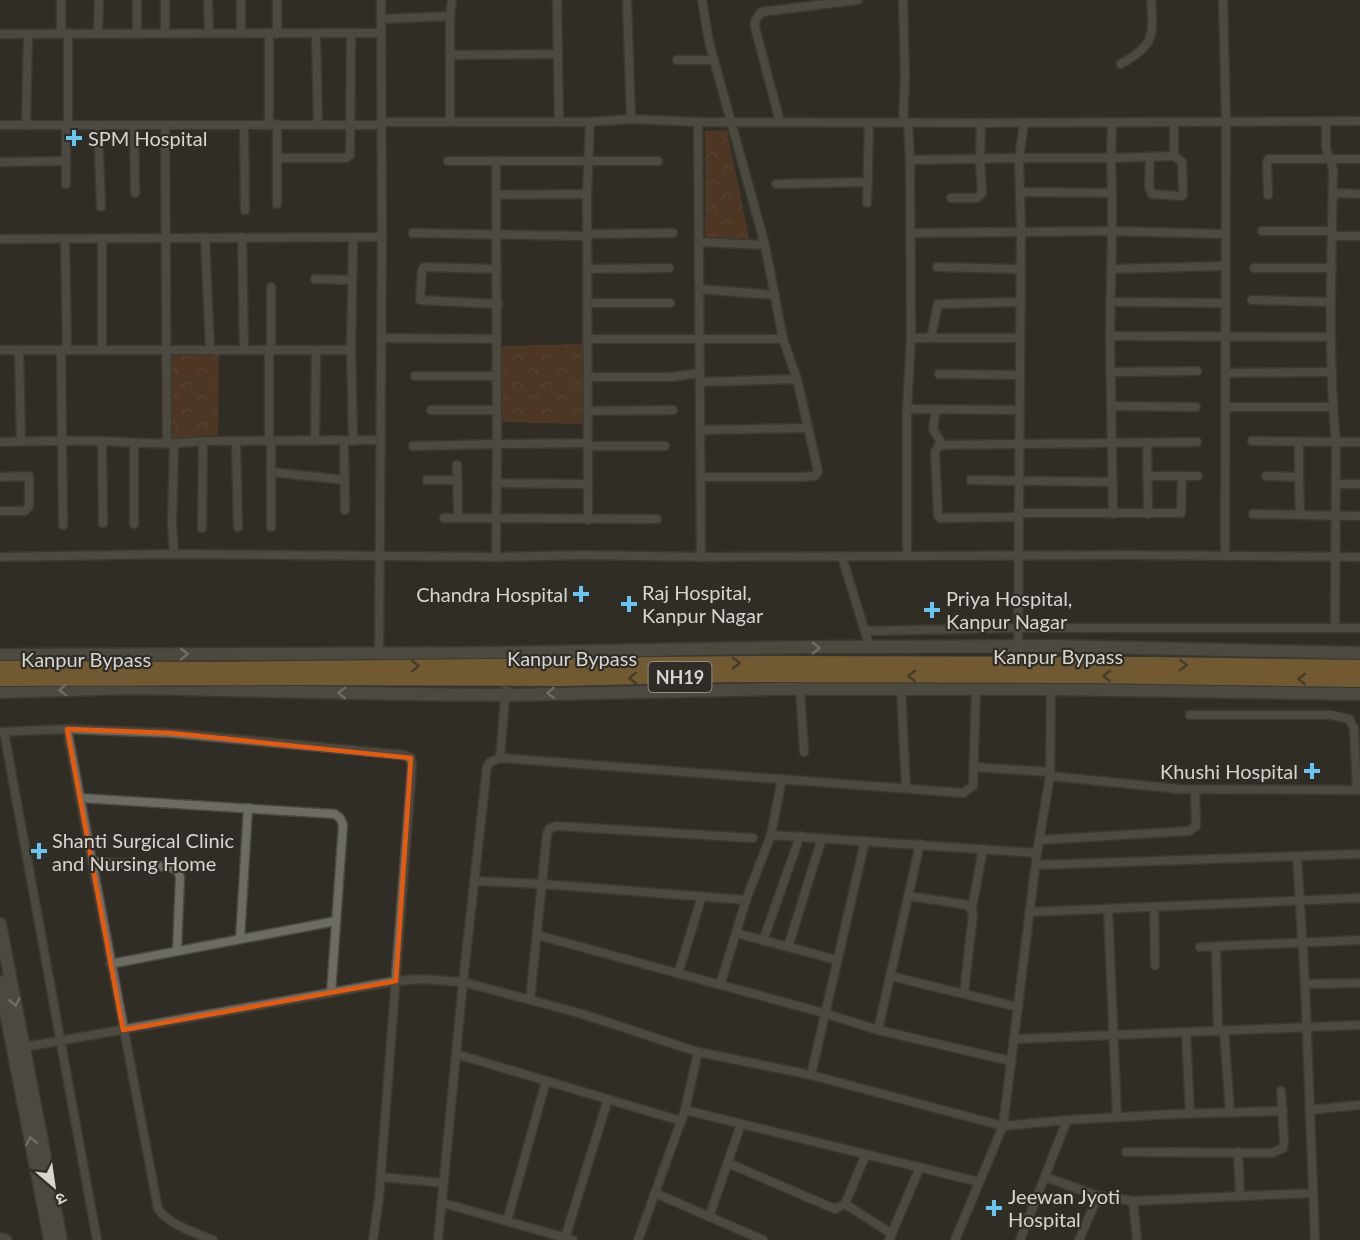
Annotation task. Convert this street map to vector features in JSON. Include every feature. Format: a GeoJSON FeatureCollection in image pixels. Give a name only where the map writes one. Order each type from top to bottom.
{"type":"FeatureCollection","features":[{"type":"Feature","properties":{"kind":"highway","name":"Kanpur Bypass"},"geometry":{"type":"LineString","coordinates":[[0,668],[212,669],[742,663],[1360,667]]}},
{"type":"Feature","properties":{"kind":"highway","name":"Kanpur Bypass"},"geometry":{"type":"LineString","coordinates":[[1,689],[732,675],[1360,680]]}},
{"type":"Feature","properties":{"kind":"main road"},"geometry":{"type":"LineString","coordinates":[[0,655],[379,654],[1018,646],[1360,653]]}},
{"type":"Feature","properties":{"kind":"main road"},"geometry":{"type":"LineString","coordinates":[[1,689],[135,688],[505,695],[800,689],[1360,693]]}},
{"type":"Feature","properties":{"kind":"main road"},"geometry":{"type":"LineString","coordinates":[[0,924],[50,1240]]}},
{"type":"Feature","properties":{"kind":"main road"},"geometry":{"type":"LineString","coordinates":[[0,982],[19,1049],[61,1240]]}},
{"type":"Feature","properties":{"kind":"street"},"geometry":{"type":"LineString","coordinates":[[61,0],[67,125],[66,184]]}},
{"type":"Feature","properties":{"kind":"street"},"geometry":{"type":"LineString","coordinates":[[98,33],[99,0]]}},
{"type":"Feature","properties":{"kind":"street"},"geometry":{"type":"LineString","coordinates":[[137,0],[137,34]]}},
{"type":"Feature","properties":{"kind":"street"},"geometry":{"type":"LineString","coordinates":[[165,0],[165,32]]}},
{"type":"Feature","properties":{"kind":"street"},"geometry":{"type":"LineString","coordinates":[[208,0],[208,33]]}},
{"type":"Feature","properties":{"kind":"street"},"geometry":{"type":"LineString","coordinates":[[241,33],[242,0]]}},
{"type":"Feature","properties":{"kind":"street"},"geometry":{"type":"LineString","coordinates":[[277,0],[273,33],[273,124],[277,158],[277,204]]}},
{"type":"Feature","properties":{"kind":"street"},"geometry":{"type":"LineString","coordinates":[[379,654],[381,0]]}},
{"type":"Feature","properties":{"kind":"street"},"geometry":{"type":"LineString","coordinates":[[450,122],[452,0]]}},
{"type":"Feature","properties":{"kind":"street"},"geometry":{"type":"LineString","coordinates":[[557,0],[559,122]]}},
{"type":"Feature","properties":{"kind":"street"},"geometry":{"type":"LineString","coordinates":[[627,0],[631,119]]}},
{"type":"Feature","properties":{"kind":"street"},"geometry":{"type":"LineString","coordinates":[[701,477],[815,476],[818,471],[797,379],[783,339],[765,245],[714,60],[702,0]]}},
{"type":"Feature","properties":{"kind":"street"},"geometry":{"type":"LineString","coordinates":[[780,122],[755,27],[757,16],[761,12],[858,0]]}},
{"type":"Feature","properties":{"kind":"street"},"geometry":{"type":"LineString","coordinates":[[903,0],[905,123],[910,160],[911,338],[907,409],[907,556]]}},
{"type":"Feature","properties":{"kind":"street"},"geometry":{"type":"LineString","coordinates":[[1121,64],[1140,53],[1149,42],[1152,31],[1151,0]]}},
{"type":"Feature","properties":{"kind":"street"},"geometry":{"type":"LineString","coordinates":[[1223,0],[1226,122],[1225,556]]}},
{"type":"Feature","properties":{"kind":"street"},"geometry":{"type":"LineString","coordinates":[[381,19],[450,16]]}},
{"type":"Feature","properties":{"kind":"street"},"geometry":{"type":"LineString","coordinates":[[26,125],[28,33]]}},
{"type":"Feature","properties":{"kind":"street"},"geometry":{"type":"LineString","coordinates":[[277,158],[346,158],[350,155],[351,33]]}},
{"type":"Feature","properties":{"kind":"street"},"geometry":{"type":"LineString","coordinates":[[0,34],[381,33]]}},
{"type":"Feature","properties":{"kind":"street"},"geometry":{"type":"LineString","coordinates":[[316,34],[318,124]]}},
{"type":"Feature","properties":{"kind":"street"},"geometry":{"type":"LineString","coordinates":[[450,55],[558,54]]}},
{"type":"Feature","properties":{"kind":"street"},"geometry":{"type":"LineString","coordinates":[[677,60],[714,60]]}},
{"type":"Feature","properties":{"kind":"street"},"geometry":{"type":"LineString","coordinates":[[0,125],[382,124],[590,122],[631,119],[698,122],[869,123],[1360,121]]}},
{"type":"Feature","properties":{"kind":"street"},"geometry":{"type":"LineString","coordinates":[[1326,121],[1326,148],[1333,169],[1331,337],[1332,406],[1336,442],[1335,628]]}},
{"type":"Feature","properties":{"kind":"street"},"geometry":{"type":"LineString","coordinates":[[588,519],[587,194],[590,122]]}},
{"type":"Feature","properties":{"kind":"street"},"geometry":{"type":"LineString","coordinates":[[698,122],[701,557]]}},
{"type":"Feature","properties":{"kind":"street"},"geometry":{"type":"LineString","coordinates":[[1174,122],[1174,156]]}},
{"type":"Feature","properties":{"kind":"street"},"geometry":{"type":"LineString","coordinates":[[867,203],[869,123]]}},
{"type":"Feature","properties":{"kind":"street"},"geometry":{"type":"LineString","coordinates":[[951,198],[981,196],[981,123]]}},
{"type":"Feature","properties":{"kind":"street"},"geometry":{"type":"LineString","coordinates":[[1018,646],[1021,269],[1019,158],[1024,123]]}},
{"type":"Feature","properties":{"kind":"street"},"geometry":{"type":"LineString","coordinates":[[1112,123],[1110,372],[1113,514]]}},
{"type":"Feature","properties":{"kind":"street"},"geometry":{"type":"LineString","coordinates":[[98,125],[101,207]]}},
{"type":"Feature","properties":{"kind":"street"},"geometry":{"type":"LineString","coordinates":[[244,125],[245,210]]}},
{"type":"Feature","properties":{"kind":"street"},"geometry":{"type":"LineString","coordinates":[[134,126],[135,193]]}},
{"type":"Feature","properties":{"kind":"street"},"geometry":{"type":"LineString","coordinates":[[165,126],[166,351],[174,554]]}},
{"type":"Feature","properties":{"kind":"street"},"geometry":{"type":"LineString","coordinates":[[910,160],[1174,156],[1182,162],[1183,192],[1180,196],[1152,195],[1149,186],[1149,157]]}},
{"type":"Feature","properties":{"kind":"street"},"geometry":{"type":"LineString","coordinates":[[1268,195],[1267,162],[1269,159],[1360,159]]}},
{"type":"Feature","properties":{"kind":"street"},"geometry":{"type":"LineString","coordinates":[[0,162],[66,161]]}},
{"type":"Feature","properties":{"kind":"street"},"geometry":{"type":"LineString","coordinates":[[447,161],[658,161]]}},
{"type":"Feature","properties":{"kind":"street"},"geometry":{"type":"LineString","coordinates":[[496,161],[498,304],[496,557]]}},
{"type":"Feature","properties":{"kind":"street"},"geometry":{"type":"LineString","coordinates":[[776,184],[868,182]]}},
{"type":"Feature","properties":{"kind":"street"},"geometry":{"type":"LineString","coordinates":[[1020,192],[1112,193]]}},
{"type":"Feature","properties":{"kind":"street"},"geometry":{"type":"LineString","coordinates":[[1333,193],[1360,194]]}},
{"type":"Feature","properties":{"kind":"street"},"geometry":{"type":"LineString","coordinates":[[496,195],[587,194]]}},
{"type":"Feature","properties":{"kind":"street"},"geometry":{"type":"LineString","coordinates":[[910,233],[1112,231],[1225,234]]}},
{"type":"Feature","properties":{"kind":"street"},"geometry":{"type":"LineString","coordinates":[[1262,231],[1360,236]]}},
{"type":"Feature","properties":{"kind":"street"},"geometry":{"type":"LineString","coordinates":[[413,233],[588,235],[673,233]]}},
{"type":"Feature","properties":{"kind":"street"},"geometry":{"type":"LineString","coordinates":[[0,238],[65,240],[166,237],[382,237]]}},
{"type":"Feature","properties":{"kind":"street"},"geometry":{"type":"LineString","coordinates":[[205,237],[210,350]]}},
{"type":"Feature","properties":{"kind":"street"},"geometry":{"type":"LineString","coordinates":[[242,237],[244,350]]}},
{"type":"Feature","properties":{"kind":"street"},"geometry":{"type":"LineString","coordinates":[[345,510],[349,441],[353,237]]}},
{"type":"Feature","properties":{"kind":"street"},"geometry":{"type":"LineString","coordinates":[[102,238],[102,350]]}},
{"type":"Feature","properties":{"kind":"street"},"geometry":{"type":"LineString","coordinates":[[63,525],[61,441],[65,240]]}},
{"type":"Feature","properties":{"kind":"street"},"geometry":{"type":"LineString","coordinates":[[699,242],[765,245]]}},
{"type":"Feature","properties":{"kind":"street"},"geometry":{"type":"LineString","coordinates":[[1111,269],[1225,266]]}},
{"type":"Feature","properties":{"kind":"street"},"geometry":{"type":"LineString","coordinates":[[497,269],[424,267],[420,300],[498,304]]}},
{"type":"Feature","properties":{"kind":"street"},"geometry":{"type":"LineString","coordinates":[[937,267],[1021,269]]}},
{"type":"Feature","properties":{"kind":"street"},"geometry":{"type":"LineString","coordinates":[[588,270],[669,268]]}},
{"type":"Feature","properties":{"kind":"street"},"geometry":{"type":"LineString","coordinates":[[1254,268],[1332,268]]}},
{"type":"Feature","properties":{"kind":"street"},"geometry":{"type":"LineString","coordinates":[[315,279],[352,280]]}},
{"type":"Feature","properties":{"kind":"street"},"geometry":{"type":"LineString","coordinates":[[271,287],[271,527]]}},
{"type":"Feature","properties":{"kind":"street"},"geometry":{"type":"LineString","coordinates":[[699,289],[775,295]]}},
{"type":"Feature","properties":{"kind":"street"},"geometry":{"type":"LineString","coordinates":[[1252,300],[1331,302]]}},
{"type":"Feature","properties":{"kind":"street"},"geometry":{"type":"LineString","coordinates":[[931,338],[938,304],[1020,302]]}},
{"type":"Feature","properties":{"kind":"street"},"geometry":{"type":"LineString","coordinates":[[1110,302],[1225,303]]}},
{"type":"Feature","properties":{"kind":"street"},"geometry":{"type":"LineString","coordinates":[[589,303],[670,303]]}},
{"type":"Feature","properties":{"kind":"street"},"geometry":{"type":"LineString","coordinates":[[1110,336],[1331,337]]}},
{"type":"Feature","properties":{"kind":"street"},"geometry":{"type":"LineString","coordinates":[[381,338],[497,339]]}},
{"type":"Feature","properties":{"kind":"street"},"geometry":{"type":"LineString","coordinates":[[911,338],[1020,338]]}},
{"type":"Feature","properties":{"kind":"street"},"geometry":{"type":"LineString","coordinates":[[589,339],[783,339]]}},
{"type":"Feature","properties":{"kind":"street"},"geometry":{"type":"LineString","coordinates":[[0,350],[351,350]]}},
{"type":"Feature","properties":{"kind":"street"},"geometry":{"type":"LineString","coordinates":[[19,350],[21,441]]}},
{"type":"Feature","properties":{"kind":"street"},"geometry":{"type":"LineString","coordinates":[[315,441],[316,350]]}},
{"type":"Feature","properties":{"kind":"street"},"geometry":{"type":"LineString","coordinates":[[1110,372],[1197,371]]}},
{"type":"Feature","properties":{"kind":"street"},"geometry":{"type":"LineString","coordinates":[[1225,373],[1332,372]]}},
{"type":"Feature","properties":{"kind":"street"},"geometry":{"type":"LineString","coordinates":[[939,374],[1019,375]]}},
{"type":"Feature","properties":{"kind":"street"},"geometry":{"type":"LineString","coordinates":[[415,376],[496,376]]}},
{"type":"Feature","properties":{"kind":"street"},"geometry":{"type":"LineString","coordinates":[[588,377],[797,379]]}},
{"type":"Feature","properties":{"kind":"street"},"geometry":{"type":"LineString","coordinates":[[1111,406],[1196,407]]}},
{"type":"Feature","properties":{"kind":"street"},"geometry":{"type":"LineString","coordinates":[[1225,407],[1332,406]]}},
{"type":"Feature","properties":{"kind":"street"},"geometry":{"type":"LineString","coordinates":[[907,409],[1019,410]]}},
{"type":"Feature","properties":{"kind":"street"},"geometry":{"type":"LineString","coordinates":[[936,409],[933,429],[942,444]]}},
{"type":"Feature","properties":{"kind":"street"},"geometry":{"type":"LineString","coordinates":[[431,410],[496,410]]}},
{"type":"Feature","properties":{"kind":"street"},"geometry":{"type":"LineString","coordinates":[[588,411],[673,410]]}},
{"type":"Feature","properties":{"kind":"street"},"geometry":{"type":"LineString","coordinates":[[700,430],[808,428]]}},
{"type":"Feature","properties":{"kind":"street"},"geometry":{"type":"LineString","coordinates":[[0,441],[171,444],[203,441],[381,440]]}},
{"type":"Feature","properties":{"kind":"street"},"geometry":{"type":"LineString","coordinates":[[102,441],[103,523]]}},
{"type":"Feature","properties":{"kind":"street"},"geometry":{"type":"LineString","coordinates":[[202,528],[203,441]]}},
{"type":"Feature","properties":{"kind":"street"},"geometry":{"type":"LineString","coordinates":[[1252,441],[1360,442]]}},
{"type":"Feature","properties":{"kind":"street"},"geometry":{"type":"LineString","coordinates":[[1299,441],[1300,515]]}},
{"type":"Feature","properties":{"kind":"street"},"geometry":{"type":"LineString","coordinates":[[236,442],[238,527]]}},
{"type":"Feature","properties":{"kind":"street"},"geometry":{"type":"LineString","coordinates":[[1147,442],[1148,514]]}},
{"type":"Feature","properties":{"kind":"street"},"geometry":{"type":"LineString","coordinates":[[1182,476],[1181,513],[1018,515],[942,519],[938,515],[935,452],[942,444],[1197,442]]}},
{"type":"Feature","properties":{"kind":"street"},"geometry":{"type":"LineString","coordinates":[[134,444],[134,524]]}},
{"type":"Feature","properties":{"kind":"street"},"geometry":{"type":"LineString","coordinates":[[413,446],[496,444],[665,446]]}},
{"type":"Feature","properties":{"kind":"street"},"geometry":{"type":"LineString","coordinates":[[458,465],[458,518]]}},
{"type":"Feature","properties":{"kind":"street"},"geometry":{"type":"LineString","coordinates":[[271,472],[345,480]]}},
{"type":"Feature","properties":{"kind":"street"},"geometry":{"type":"LineString","coordinates":[[0,477],[29,476],[29,506],[26,511],[0,511]]}},
{"type":"Feature","properties":{"kind":"street"},"geometry":{"type":"LineString","coordinates":[[1147,476],[1198,476]]}},
{"type":"Feature","properties":{"kind":"street"},"geometry":{"type":"LineString","coordinates":[[1266,476],[1299,477]]}},
{"type":"Feature","properties":{"kind":"street"},"geometry":{"type":"LineString","coordinates":[[427,480],[458,480]]}},
{"type":"Feature","properties":{"kind":"street"},"geometry":{"type":"LineString","coordinates":[[971,480],[1112,482]]}},
{"type":"Feature","properties":{"kind":"street"},"geometry":{"type":"LineString","coordinates":[[496,483],[588,484]]}},
{"type":"Feature","properties":{"kind":"street"},"geometry":{"type":"LineString","coordinates":[[1336,484],[1360,484]]}},
{"type":"Feature","properties":{"kind":"street"},"geometry":{"type":"LineString","coordinates":[[1253,514],[1360,516]]}},
{"type":"Feature","properties":{"kind":"street"},"geometry":{"type":"LineString","coordinates":[[444,518],[657,519]]}},
{"type":"Feature","properties":{"kind":"street"},"geometry":{"type":"LineString","coordinates":[[0,557],[174,554],[496,557],[583,555],[1360,557]]}},
{"type":"Feature","properties":{"kind":"street"},"geometry":{"type":"LineString","coordinates":[[842,557],[870,648]]}},
{"type":"Feature","properties":{"kind":"street"},"geometry":{"type":"LineString","coordinates":[[865,631],[1018,628],[1360,628]]}},
{"type":"Feature","properties":{"kind":"street"},"geometry":{"type":"LineString","coordinates":[[955,1240],[1003,1126],[1037,853],[1050,774],[1053,646]]}},
{"type":"Feature","properties":{"kind":"street"},"geometry":{"type":"LineString","coordinates":[[500,758],[508,652]]}},
{"type":"Feature","properties":{"kind":"street"},"geometry":{"type":"LineString","coordinates":[[800,689],[804,752]]}},
{"type":"Feature","properties":{"kind":"street"},"geometry":{"type":"LineString","coordinates":[[901,689],[906,788]]}},
{"type":"Feature","properties":{"kind":"street"},"geometry":{"type":"LineString","coordinates":[[438,1240],[463,982],[487,767],[490,762],[500,758],[963,793],[973,786],[976,689]]}},
{"type":"Feature","properties":{"kind":"street"},"geometry":{"type":"LineString","coordinates":[[974,767],[1179,789],[1359,790],[1354,728],[1349,719],[1331,715],[1190,715]]}},
{"type":"Feature","properties":{"kind":"street"},"geometry":{"type":"LineString","coordinates":[[67,729],[158,1209],[163,1216],[177,1225],[213,1240]]}},
{"type":"Feature","properties":{"kind":"street"},"geometry":{"type":"LineString","coordinates":[[97,1240],[62,1041],[2,732],[67,729],[171,733],[404,755],[411,758],[381,1177],[373,1240]]}},
{"type":"Feature","properties":{"kind":"street"},"geometry":{"type":"LineString","coordinates":[[720,985],[746,900],[771,835],[782,779]]}},
{"type":"Feature","properties":{"kind":"street"},"geometry":{"type":"LineString","coordinates":[[1039,840],[1189,831],[1196,826],[1195,789]]}},
{"type":"Feature","properties":{"kind":"street"},"geometry":{"type":"LineString","coordinates":[[80,798],[335,814],[343,825],[331,993]]}},
{"type":"Feature","properties":{"kind":"street"},"geometry":{"type":"LineString","coordinates":[[240,939],[248,808]]}},
{"type":"Feature","properties":{"kind":"street"},"geometry":{"type":"LineString","coordinates":[[530,1000],[549,829],[556,826],[753,838]]}},
{"type":"Feature","properties":{"kind":"street"},"geometry":{"type":"LineString","coordinates":[[771,835],[1037,853]]}},
{"type":"Feature","properties":{"kind":"street"},"geometry":{"type":"LineString","coordinates":[[763,941],[800,836]]}},
{"type":"Feature","properties":{"kind":"street"},"geometry":{"type":"LineString","coordinates":[[788,947],[822,838]]}},
{"type":"Feature","properties":{"kind":"street"},"geometry":{"type":"LineString","coordinates":[[812,1075],[824,1013],[865,841]]}},
{"type":"Feature","properties":{"kind":"street"},"geometry":{"type":"LineString","coordinates":[[878,1030],[920,844]]}},
{"type":"Feature","properties":{"kind":"street"},"geometry":{"type":"LineString","coordinates":[[964,993],[974,914],[972,908],[983,849]]}},
{"type":"Feature","properties":{"kind":"street"},"geometry":{"type":"LineString","coordinates":[[1036,865],[1360,854]]}},
{"type":"Feature","properties":{"kind":"street"},"geometry":{"type":"LineString","coordinates":[[1297,856],[1305,984],[1315,1240]]}},
{"type":"Feature","properties":{"kind":"street"},"geometry":{"type":"LineString","coordinates":[[92,862],[170,867],[178,871],[180,877],[177,951]]}},
{"type":"Feature","properties":{"kind":"street"},"geometry":{"type":"LineString","coordinates":[[474,881],[746,900]]}},
{"type":"Feature","properties":{"kind":"street"},"geometry":{"type":"LineString","coordinates":[[678,974],[702,896]]}},
{"type":"Feature","properties":{"kind":"street"},"geometry":{"type":"LineString","coordinates":[[908,896],[968,905],[972,908]]}},
{"type":"Feature","properties":{"kind":"street"},"geometry":{"type":"LineString","coordinates":[[1030,912],[1360,898]]}},
{"type":"Feature","properties":{"kind":"street"},"geometry":{"type":"LineString","coordinates":[[1154,907],[1155,965]]}},
{"type":"Feature","properties":{"kind":"street"},"geometry":{"type":"LineString","coordinates":[[1108,909],[1117,1117]]}},
{"type":"Feature","properties":{"kind":"street"},"geometry":{"type":"LineString","coordinates":[[110,964],[336,921]]}},
{"type":"Feature","properties":{"kind":"street"},"geometry":{"type":"LineString","coordinates":[[736,933],[837,960]]}},
{"type":"Feature","properties":{"kind":"street"},"geometry":{"type":"LineString","coordinates":[[537,934],[878,1030],[1011,1061]]}},
{"type":"Feature","properties":{"kind":"street"},"geometry":{"type":"LineString","coordinates":[[1200,947],[1360,940]]}},
{"type":"Feature","properties":{"kind":"street"},"geometry":{"type":"LineString","coordinates":[[1216,947],[1221,1031],[1230,1113]]}},
{"type":"Feature","properties":{"kind":"street"},"geometry":{"type":"LineString","coordinates":[[890,976],[1018,1007]]}},
{"type":"Feature","properties":{"kind":"street"},"geometry":{"type":"LineString","coordinates":[[19,1049],[396,981],[421,979],[463,982],[579,1013],[698,1052],[812,1075],[1003,1126],[1190,1113],[1283,1111]]}},
{"type":"Feature","properties":{"kind":"street"},"geometry":{"type":"LineString","coordinates":[[1305,984],[1360,982]]}},
{"type":"Feature","properties":{"kind":"street"},"geometry":{"type":"LineString","coordinates":[[1014,1039],[1360,1025]]}},
{"type":"Feature","properties":{"kind":"street"},"geometry":{"type":"LineString","coordinates":[[1186,1032],[1190,1113]]}},
{"type":"Feature","properties":{"kind":"street"},"geometry":{"type":"LineString","coordinates":[[638,1240],[685,1110],[698,1052]]}},
{"type":"Feature","properties":{"kind":"street"},"geometry":{"type":"LineString","coordinates":[[456,1054],[681,1121]]}},
{"type":"Feature","properties":{"kind":"street"},"geometry":{"type":"LineString","coordinates":[[507,1221],[546,1081]]}},
{"type":"Feature","properties":{"kind":"street"},"geometry":{"type":"LineString","coordinates":[[1126,1152],[1272,1153],[1283,1148],[1281,1091]]}},
{"type":"Feature","properties":{"kind":"street"},"geometry":{"type":"LineString","coordinates":[[443,1203],[569,1239],[608,1099]]}},
{"type":"Feature","properties":{"kind":"street"},"geometry":{"type":"LineString","coordinates":[[1309,1110],[1360,1105]]}},
{"type":"Feature","properties":{"kind":"street"},"geometry":{"type":"LineString","coordinates":[[685,1110],[979,1182]]}},
{"type":"Feature","properties":{"kind":"street"},"geometry":{"type":"LineString","coordinates":[[1022,1239],[1067,1120]]}},
{"type":"Feature","properties":{"kind":"street"},"geometry":{"type":"LineString","coordinates":[[709,1217],[741,1124]]}},
{"type":"Feature","properties":{"kind":"street"},"geometry":{"type":"LineString","coordinates":[[1238,1152],[1240,1196]]}},
{"type":"Feature","properties":{"kind":"street"},"geometry":{"type":"LineString","coordinates":[[728,1163],[835,1209],[845,1204],[866,1154]]}},
{"type":"Feature","properties":{"kind":"street"},"geometry":{"type":"LineString","coordinates":[[845,1204],[890,1237],[920,1167]]}},
{"type":"Feature","properties":{"kind":"street"},"geometry":{"type":"LineString","coordinates":[[381,1177],[444,1183]]}},
{"type":"Feature","properties":{"kind":"street"},"geometry":{"type":"LineString","coordinates":[[1046,1177],[1098,1196],[1133,1201],[1313,1193]]}},
{"type":"Feature","properties":{"kind":"street"},"geometry":{"type":"LineString","coordinates":[[655,1193],[763,1240]]}},
{"type":"Feature","properties":{"kind":"street"},"geometry":{"type":"LineString","coordinates":[[1079,1240],[1098,1196]]}},
{"type":"Feature","properties":{"kind":"street"},"geometry":{"type":"LineString","coordinates":[[1133,1201],[1137,1240]]}},
{"type":"Feature","properties":{"kind":"street"},"geometry":{"type":"LineString","coordinates":[[0,1238],[6,1240]]}},
{"type":"Feature","properties":{"kind":"highlighted area"},"geometry":{"type":"Polygon","coordinates":[[[67,729],[171,733],[411,758],[396,981],[123,1030],[67,729]]]}},
{"type":"Feature","properties":{"kind":"green space"},"geometry":{"type":"Polygon","coordinates":[[[727,130],[750,242],[705,239],[705,131],[727,130]]]}},
{"type":"Feature","properties":{"kind":"green space"},"geometry":{"type":"Polygon","coordinates":[[[585,344],[582,424],[500,422],[500,346],[585,344]]]}},
{"type":"Feature","properties":{"kind":"green space"},"geometry":{"type":"Polygon","coordinates":[[[170,354],[219,354],[218,438],[171,438],[170,354]]]}},
{"type":"Feature","properties":{"kind":"place","name":"SPM Hospital"},"geometry":{"type":"Point","coordinates":[74,138]}},
{"type":"Feature","properties":{"kind":"place","name":"Chandra Hospital"},"geometry":{"type":"Point","coordinates":[581,594]}},
{"type":"Feature","properties":{"kind":"place","name":"Raj Hospital, Kanpur Nagar"},"geometry":{"type":"Point","coordinates":[629,604]}},
{"type":"Feature","properties":{"kind":"place","name":"Priya Hospital, Kanpur Nagar"},"geometry":{"type":"Point","coordinates":[932,610]}},
{"type":"Feature","properties":{"kind":"place","name":"Khushi Hospital"},"geometry":{"type":"Point","coordinates":[1312,771]}},
{"type":"Feature","properties":{"kind":"place","name":"Shanti Surgical Clinic and Nursing Home"},"geometry":{"type":"Point","coordinates":[39,851]}},
{"type":"Feature","properties":{"kind":"place","name":"Jeewan Jyoti Hospital"},"geometry":{"type":"Point","coordinates":[994,1208]}}]}
